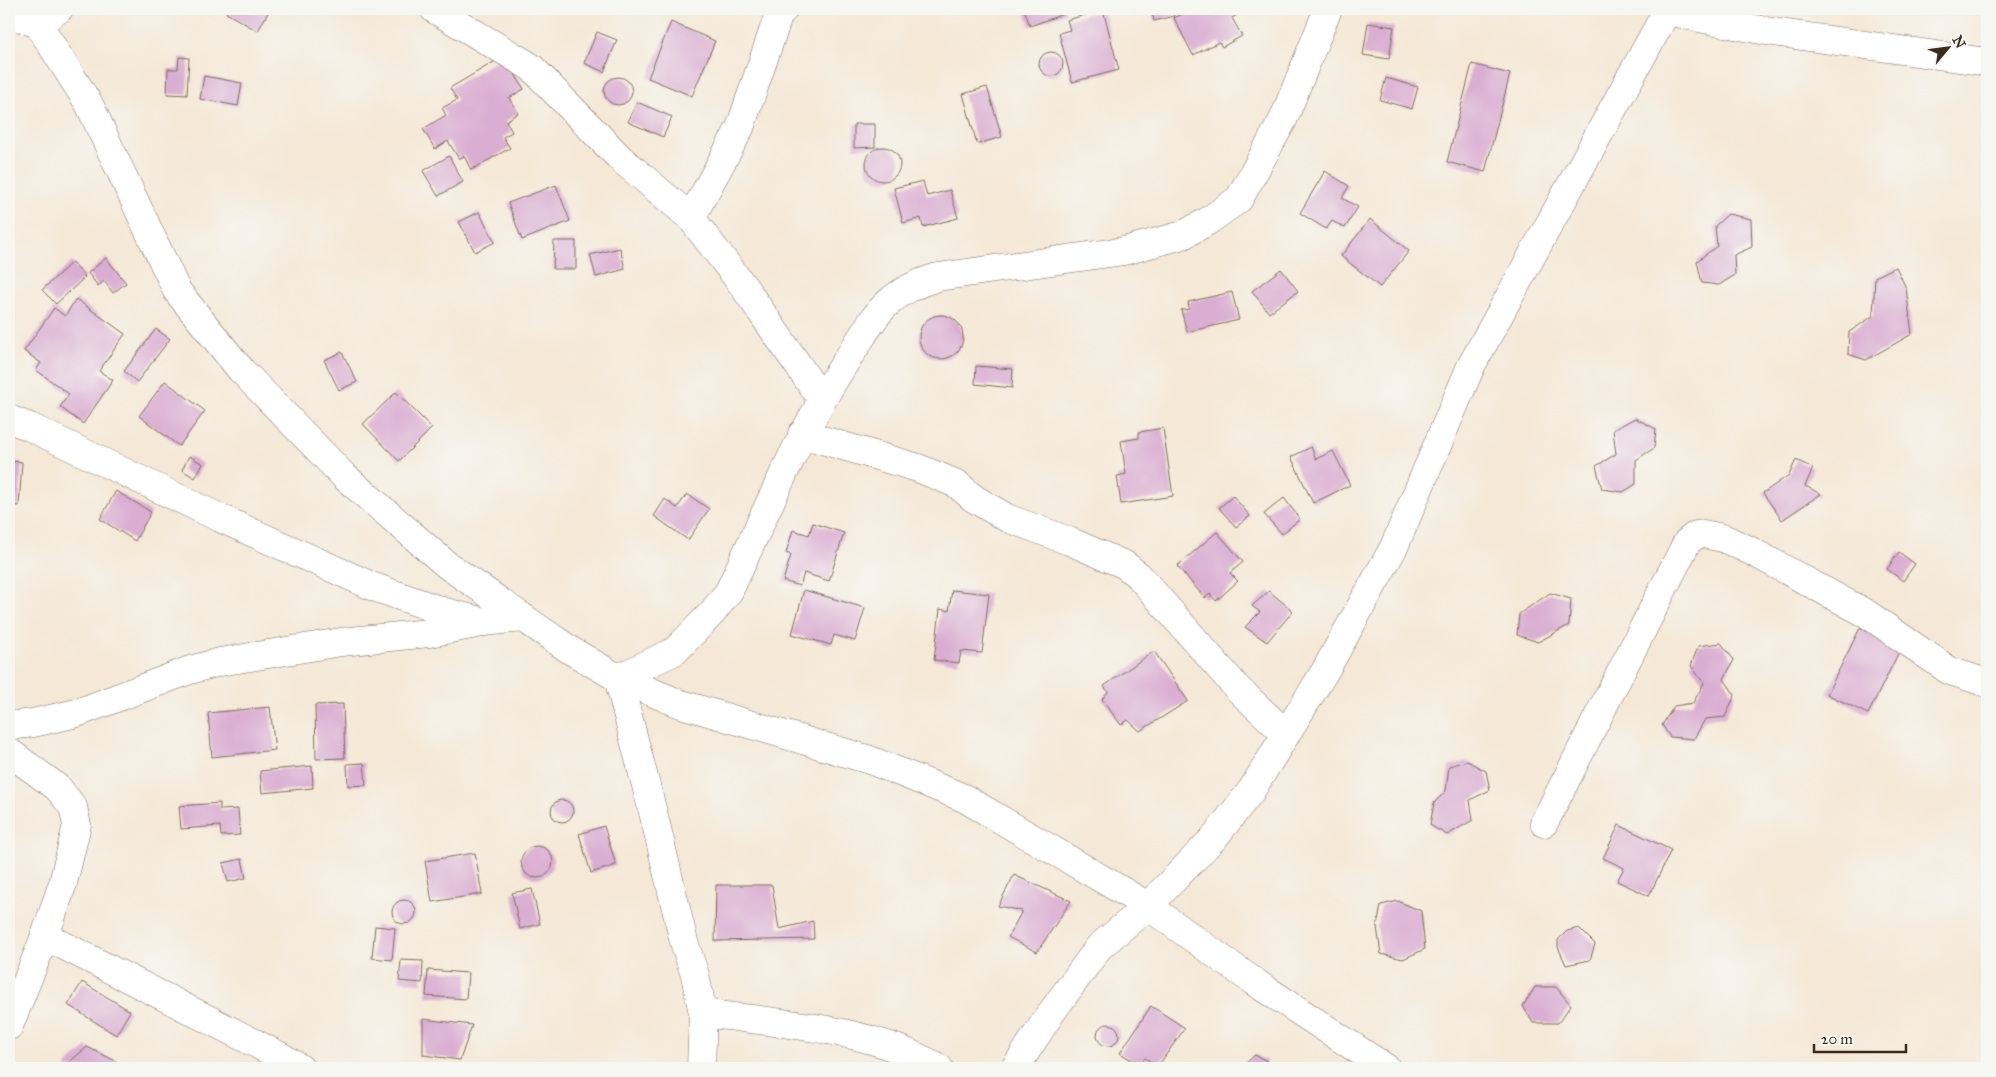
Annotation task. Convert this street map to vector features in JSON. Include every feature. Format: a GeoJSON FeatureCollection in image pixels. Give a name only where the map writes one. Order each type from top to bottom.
{"type":"FeatureCollection","features":[{"type":"Feature","properties":{"kind":"street"},"geometry":{"type":"LineString","coordinates":[[434,9],[531,67],[621,159],[691,218],[744,287],[822,400]]}},
{"type":"Feature","properties":{"kind":"street"},"geometry":{"type":"LineString","coordinates":[[691,218],[740,128],[779,14],[784,9]]}},
{"type":"Feature","properties":{"kind":"street"},"geometry":{"type":"LineString","coordinates":[[618,678],[675,651],[712,613],[729,592],[802,434],[878,314],[888,302],[920,282],[938,277],[1124,251],[1183,235],[1208,221],[1239,200],[1283,120],[1328,9]]}},
{"type":"Feature","properties":{"kind":"street"},"geometry":{"type":"LineString","coordinates":[[1015,1068],[1051,1013],[1099,947],[1148,906],[1213,839],[1251,791],[1325,671],[1394,547],[1471,366],[1666,9],[1766,31],[1987,62]]}},
{"type":"Feature","properties":{"kind":"street"},"geometry":{"type":"LineString","coordinates":[[9,14],[48,16],[177,291],[241,370],[352,483],[447,565],[570,650],[618,678],[678,703],[870,760],[964,798],[1148,906],[1253,981],[1386,1068]]}},
{"type":"Feature","properties":{"kind":"street"},"geometry":{"type":"LineString","coordinates":[[9,419],[30,427],[220,518],[374,587],[442,611],[484,622]]}},
{"type":"Feature","properties":{"kind":"street"},"geometry":{"type":"LineString","coordinates":[[802,434],[926,471],[957,484],[973,498],[1007,518],[1069,541],[1125,565],[1139,576],[1238,689],[1286,734]]}},
{"type":"Feature","properties":{"kind":"street"},"geometry":{"type":"LineString","coordinates":[[1544,823],[1687,542],[1696,535],[1703,534],[1722,538],[1751,551],[1867,614],[1950,671],[1987,683]]}},
{"type":"Feature","properties":{"kind":"street"},"geometry":{"type":"LineString","coordinates":[[9,726],[33,723],[77,713],[190,670],[220,662],[341,642],[428,633],[484,622],[524,618]]}},
{"type":"Feature","properties":{"kind":"street"},"geometry":{"type":"LineString","coordinates":[[618,678],[656,820],[703,1013],[701,1068]]}},
{"type":"Feature","properties":{"kind":"street"},"geometry":{"type":"LineString","coordinates":[[9,752],[58,788],[73,807],[77,825],[63,883],[45,936],[9,1026]]}},
{"type":"Feature","properties":{"kind":"street"},"geometry":{"type":"LineString","coordinates":[[45,936],[300,1068]]}},
{"type":"Feature","properties":{"kind":"street"},"geometry":{"type":"LineString","coordinates":[[703,1013],[856,1034],[923,1059],[939,1068]]}},
{"type":"Feature","properties":{"kind":"building"},"geometry":{"type":"Polygon","coordinates":[[[228,9],[270,9],[258,31],[226,13],[228,9]]]}},
{"type":"Feature","properties":{"kind":"building"},"geometry":{"type":"Polygon","coordinates":[[[1024,9],[1065,9],[1066,13],[1030,26],[1024,9]]]}},
{"type":"Feature","properties":{"kind":"building"},"geometry":{"type":"Polygon","coordinates":[[[1134,9],[1149,9],[1135,13],[1134,9]]]}},
{"type":"Feature","properties":{"kind":"building"},"geometry":{"type":"Polygon","coordinates":[[[1151,9],[1172,9],[1174,16],[1154,21],[1151,9]]]}},
{"type":"Feature","properties":{"kind":"building"},"geometry":{"type":"Polygon","coordinates":[[[1193,9],[1234,9],[1237,15],[1232,18],[1242,36],[1222,47],[1219,42],[1193,55],[1174,18],[1193,9]]]}},
{"type":"Feature","properties":{"kind":"building"},"geometry":{"type":"Polygon","coordinates":[[[1103,10],[1119,70],[1072,82],[1059,33],[1070,30],[1067,20],[1103,10]]]}},
{"type":"Feature","properties":{"kind":"building"},"geometry":{"type":"Polygon","coordinates":[[[671,22],[715,41],[692,96],[648,78],[671,22]]]}},
{"type":"Feature","properties":{"kind":"building"},"geometry":{"type":"Polygon","coordinates":[[[1368,23],[1394,27],[1389,59],[1363,55],[1368,23]]]}},
{"type":"Feature","properties":{"kind":"building"},"geometry":{"type":"Polygon","coordinates":[[[597,32],[617,40],[604,72],[584,63],[597,32]]]}},
{"type":"Feature","properties":{"kind":"building"},"geometry":{"type":"Polygon","coordinates":[[[1051,52],[1056,53],[1062,59],[1062,69],[1056,75],[1051,76],[1046,75],[1040,69],[1039,64],[1040,59],[1046,53],[1051,52]]]}},
{"type":"Feature","properties":{"kind":"building"},"geometry":{"type":"Polygon","coordinates":[[[504,56],[524,89],[509,98],[518,113],[506,121],[512,132],[503,137],[510,148],[471,170],[464,156],[459,159],[448,141],[435,149],[423,129],[446,115],[442,108],[457,100],[450,88],[504,56]]]}},
{"type":"Feature","properties":{"kind":"building"},"geometry":{"type":"Polygon","coordinates":[[[179,57],[189,58],[187,95],[167,94],[168,69],[178,69],[179,57]]]}},
{"type":"Feature","properties":{"kind":"building"},"geometry":{"type":"Polygon","coordinates":[[[1472,64],[1510,74],[1485,172],[1447,162],[1472,64]]]}},
{"type":"Feature","properties":{"kind":"building"},"geometry":{"type":"Polygon","coordinates":[[[204,76],[242,83],[238,106],[200,99],[204,76]]]}},
{"type":"Feature","properties":{"kind":"building"},"geometry":{"type":"Polygon","coordinates":[[[618,77],[628,81],[632,91],[628,101],[618,105],[608,101],[604,91],[608,81],[618,77]]]}},
{"type":"Feature","properties":{"kind":"building"},"geometry":{"type":"Polygon","coordinates":[[[1386,78],[1418,87],[1412,109],[1380,100],[1386,78]]]}},
{"type":"Feature","properties":{"kind":"building"},"geometry":{"type":"Polygon","coordinates":[[[987,87],[1002,137],[977,144],[963,94],[987,87]]]}},
{"type":"Feature","properties":{"kind":"building"},"geometry":{"type":"Polygon","coordinates":[[[637,102],[672,117],[663,137],[628,122],[637,102]]]}},
{"type":"Feature","properties":{"kind":"building"},"geometry":{"type":"Polygon","coordinates":[[[854,124],[875,124],[875,147],[854,148],[854,124]]]}},
{"type":"Feature","properties":{"kind":"building"},"geometry":{"type":"Polygon","coordinates":[[[883,147],[895,152],[900,164],[895,176],[883,181],[871,176],[866,164],[871,152],[883,147]]]}},
{"type":"Feature","properties":{"kind":"building"},"geometry":{"type":"Polygon","coordinates":[[[449,156],[463,182],[438,196],[423,171],[449,156]]]}},
{"type":"Feature","properties":{"kind":"building"},"geometry":{"type":"Polygon","coordinates":[[[1325,171],[1349,186],[1342,198],[1358,207],[1345,228],[1332,221],[1326,229],[1300,213],[1325,171]]]}},
{"type":"Feature","properties":{"kind":"building"},"geometry":{"type":"Polygon","coordinates":[[[923,181],[927,196],[950,190],[958,218],[923,227],[921,218],[903,223],[894,188],[923,181]]]}},
{"type":"Feature","properties":{"kind":"building"},"geometry":{"type":"Polygon","coordinates":[[[556,185],[570,221],[522,240],[508,203],[556,185]]]}},
{"type":"Feature","properties":{"kind":"building"},"geometry":{"type":"Polygon","coordinates":[[[479,212],[495,242],[475,252],[459,222],[479,212]]]}},
{"type":"Feature","properties":{"kind":"building"},"geometry":{"type":"Polygon","coordinates":[[[1728,214],[1751,219],[1752,247],[1734,255],[1735,275],[1719,285],[1702,283],[1697,261],[1717,246],[1715,226],[1728,214]]]}},
{"type":"Feature","properties":{"kind":"building"},"geometry":{"type":"Polygon","coordinates":[[[1370,219],[1409,251],[1380,287],[1341,256],[1370,219]]]}},
{"type":"Feature","properties":{"kind":"building"},"geometry":{"type":"Polygon","coordinates":[[[554,241],[576,241],[576,269],[553,269],[554,241]]]}},
{"type":"Feature","properties":{"kind":"building"},"geometry":{"type":"Polygon","coordinates":[[[620,248],[625,269],[596,277],[590,255],[620,248]]]}},
{"type":"Feature","properties":{"kind":"building"},"geometry":{"type":"Polygon","coordinates":[[[106,258],[126,283],[113,293],[104,281],[98,286],[88,273],[106,258]]]}},
{"type":"Feature","properties":{"kind":"building"},"geometry":{"type":"Polygon","coordinates":[[[72,262],[85,277],[56,304],[42,290],[72,262]]]}},
{"type":"Feature","properties":{"kind":"building"},"geometry":{"type":"Polygon","coordinates":[[[1896,267],[1906,288],[1912,334],[1866,360],[1848,354],[1849,332],[1873,316],[1875,277],[1896,267]]]}},
{"type":"Feature","properties":{"kind":"building"},"geometry":{"type":"Polygon","coordinates":[[[1281,269],[1298,291],[1269,313],[1252,291],[1281,269]]]}},
{"type":"Feature","properties":{"kind":"building"},"geometry":{"type":"Polygon","coordinates":[[[1232,292],[1239,320],[1187,332],[1181,310],[1189,309],[1188,302],[1232,292]]]}},
{"type":"Feature","properties":{"kind":"building"},"geometry":{"type":"Polygon","coordinates":[[[76,299],[125,334],[99,371],[113,380],[83,424],[60,407],[69,394],[36,370],[41,363],[24,351],[54,308],[65,316],[76,299]]]}},
{"type":"Feature","properties":{"kind":"building"},"geometry":{"type":"Polygon","coordinates":[[[941,315],[953,319],[959,325],[963,337],[959,349],[953,355],[941,359],[929,355],[923,349],[919,337],[923,325],[929,319],[941,315]]]}},
{"type":"Feature","properties":{"kind":"building"},"geometry":{"type":"Polygon","coordinates":[[[156,329],[170,339],[137,382],[124,371],[156,329]]]}},
{"type":"Feature","properties":{"kind":"building"},"geometry":{"type":"Polygon","coordinates":[[[342,352],[357,382],[339,390],[324,360],[342,352]]]}},
{"type":"Feature","properties":{"kind":"building"},"geometry":{"type":"Polygon","coordinates":[[[976,366],[1013,369],[1012,388],[975,384],[976,366]]]}},
{"type":"Feature","properties":{"kind":"building"},"geometry":{"type":"Polygon","coordinates":[[[165,381],[205,411],[179,446],[139,416],[165,381]]]}},
{"type":"Feature","properties":{"kind":"building"},"geometry":{"type":"Polygon","coordinates":[[[396,392],[432,428],[399,461],[363,424],[396,392]]]}},
{"type":"Feature","properties":{"kind":"building"},"geometry":{"type":"Polygon","coordinates":[[[1635,418],[1656,429],[1654,448],[1636,460],[1636,484],[1623,492],[1602,489],[1596,466],[1616,454],[1613,430],[1635,418]]]}},
{"type":"Feature","properties":{"kind":"building"},"geometry":{"type":"Polygon","coordinates":[[[1163,428],[1173,496],[1121,504],[1117,476],[1126,474],[1121,441],[1139,438],[1139,432],[1163,428]]]}},
{"type":"Feature","properties":{"kind":"building"},"geometry":{"type":"Polygon","coordinates":[[[1311,447],[1316,459],[1333,451],[1350,485],[1313,503],[1291,457],[1311,447]]]}},
{"type":"Feature","properties":{"kind":"building"},"geometry":{"type":"Polygon","coordinates":[[[189,456],[203,464],[195,478],[182,470],[189,456]]]}},
{"type":"Feature","properties":{"kind":"building"},"geometry":{"type":"Polygon","coordinates":[[[1796,460],[1813,468],[1805,486],[1821,494],[1782,520],[1763,493],[1789,475],[1796,460]]]}},
{"type":"Feature","properties":{"kind":"building"},"geometry":{"type":"Polygon","coordinates":[[[9,461],[22,462],[19,506],[9,505],[9,461]]]}},
{"type":"Feature","properties":{"kind":"building"},"geometry":{"type":"Polygon","coordinates":[[[116,491],[151,512],[135,541],[100,519],[116,491]]]}},
{"type":"Feature","properties":{"kind":"building"},"geometry":{"type":"Polygon","coordinates":[[[687,494],[709,509],[688,540],[654,516],[665,499],[677,508],[687,494]]]}},
{"type":"Feature","properties":{"kind":"building"},"geometry":{"type":"Polygon","coordinates":[[[1233,496],[1250,516],[1236,527],[1219,508],[1233,496]]]}},
{"type":"Feature","properties":{"kind":"building"},"geometry":{"type":"Polygon","coordinates":[[[1284,498],[1300,519],[1282,534],[1264,514],[1284,498]]]}},
{"type":"Feature","properties":{"kind":"building"},"geometry":{"type":"Polygon","coordinates":[[[813,523],[844,533],[829,581],[804,573],[800,586],[783,581],[791,555],[786,553],[793,530],[809,535],[813,523]]]}},
{"type":"Feature","properties":{"kind":"building"},"geometry":{"type":"Polygon","coordinates":[[[1217,532],[1243,562],[1230,573],[1238,581],[1216,601],[1210,594],[1205,598],[1177,566],[1217,532]]]}},
{"type":"Feature","properties":{"kind":"building"},"geometry":{"type":"Polygon","coordinates":[[[1899,552],[1915,564],[1903,581],[1887,569],[1899,552]]]}},
{"type":"Feature","properties":{"kind":"building"},"geometry":{"type":"Polygon","coordinates":[[[804,590],[865,608],[855,641],[834,635],[831,645],[792,634],[804,590]]]}},
{"type":"Feature","properties":{"kind":"building"},"geometry":{"type":"Polygon","coordinates":[[[952,590],[989,594],[982,653],[961,651],[959,663],[934,660],[940,609],[949,611],[952,590]]]}},
{"type":"Feature","properties":{"kind":"building"},"geometry":{"type":"Polygon","coordinates":[[[1269,591],[1293,611],[1267,642],[1245,627],[1260,612],[1252,606],[1269,591]]]}},
{"type":"Feature","properties":{"kind":"building"},"geometry":{"type":"Polygon","coordinates":[[[1550,593],[1571,599],[1569,625],[1538,642],[1517,635],[1519,614],[1550,593]]]}},
{"type":"Feature","properties":{"kind":"building"},"geometry":{"type":"Polygon","coordinates":[[[1860,628],[1901,648],[1868,714],[1827,694],[1860,628]]]}},
{"type":"Feature","properties":{"kind":"building"},"geometry":{"type":"Polygon","coordinates":[[[1721,643],[1734,660],[1724,679],[1735,695],[1725,717],[1705,719],[1694,739],[1670,737],[1662,725],[1674,706],[1693,703],[1704,683],[1691,666],[1698,646],[1721,643]]]}},
{"type":"Feature","properties":{"kind":"building"},"geometry":{"type":"Polygon","coordinates":[[[1154,651],[1188,701],[1140,731],[1128,720],[1121,725],[1102,699],[1108,692],[1104,686],[1154,651]]]}},
{"type":"Feature","properties":{"kind":"building"},"geometry":{"type":"Polygon","coordinates":[[[343,704],[345,758],[316,759],[315,705],[343,704]]]}},
{"type":"Feature","properties":{"kind":"building"},"geometry":{"type":"Polygon","coordinates":[[[270,707],[275,750],[212,757],[208,713],[270,707]]]}},
{"type":"Feature","properties":{"kind":"building"},"geometry":{"type":"Polygon","coordinates":[[[1467,761],[1486,771],[1490,790],[1470,800],[1473,820],[1447,835],[1430,825],[1434,803],[1446,791],[1449,766],[1467,761]]]}},
{"type":"Feature","properties":{"kind":"building"},"geometry":{"type":"Polygon","coordinates":[[[364,763],[366,785],[348,786],[347,764],[364,763]]]}},
{"type":"Feature","properties":{"kind":"building"},"geometry":{"type":"Polygon","coordinates":[[[312,766],[313,788],[262,793],[260,771],[312,766]]]}},
{"type":"Feature","properties":{"kind":"building"},"geometry":{"type":"Polygon","coordinates":[[[562,800],[570,803],[573,811],[570,819],[562,822],[554,819],[551,811],[554,803],[562,800]]]}},
{"type":"Feature","properties":{"kind":"building"},"geometry":{"type":"Polygon","coordinates":[[[220,803],[220,810],[238,809],[240,835],[221,836],[220,826],[181,829],[179,806],[220,803]]]}},
{"type":"Feature","properties":{"kind":"building"},"geometry":{"type":"Polygon","coordinates":[[[1619,825],[1671,850],[1649,896],[1617,881],[1624,868],[1603,858],[1619,825]]]}},
{"type":"Feature","properties":{"kind":"building"},"geometry":{"type":"Polygon","coordinates":[[[604,826],[616,865],[591,873],[579,834],[604,826]]]}},
{"type":"Feature","properties":{"kind":"building"},"geometry":{"type":"Polygon","coordinates":[[[537,846],[549,850],[553,862],[549,874],[537,878],[525,874],[521,862],[525,850],[537,846]]]}},
{"type":"Feature","properties":{"kind":"building"},"geometry":{"type":"Polygon","coordinates":[[[475,853],[482,894],[432,902],[425,861],[475,853]]]}},
{"type":"Feature","properties":{"kind":"building"},"geometry":{"type":"Polygon","coordinates":[[[242,859],[246,878],[228,882],[223,863],[242,859]]]}},
{"type":"Feature","properties":{"kind":"building"},"geometry":{"type":"Polygon","coordinates":[[[1014,875],[1071,901],[1037,952],[1008,937],[1022,911],[998,906],[1014,875]]]}},
{"type":"Feature","properties":{"kind":"building"},"geometry":{"type":"Polygon","coordinates":[[[716,885],[772,885],[779,929],[813,921],[814,939],[715,941],[716,885]]]}},
{"type":"Feature","properties":{"kind":"building"},"geometry":{"type":"Polygon","coordinates":[[[532,889],[540,924],[520,929],[512,893],[532,889]]]}},
{"type":"Feature","properties":{"kind":"building"},"geometry":{"type":"Polygon","coordinates":[[[404,900],[412,904],[416,912],[412,920],[404,924],[396,920],[392,912],[396,904],[404,900]]]}},
{"type":"Feature","properties":{"kind":"building"},"geometry":{"type":"Polygon","coordinates":[[[1398,901],[1421,911],[1425,949],[1403,959],[1381,954],[1377,927],[1381,905],[1398,901]]]}},
{"type":"Feature","properties":{"kind":"building"},"geometry":{"type":"Polygon","coordinates":[[[375,926],[395,928],[392,960],[372,958],[375,926]]]}},
{"type":"Feature","properties":{"kind":"building"},"geometry":{"type":"Polygon","coordinates":[[[1579,928],[1595,944],[1590,960],[1566,965],[1558,947],[1558,940],[1567,931],[1579,928]]]}},
{"type":"Feature","properties":{"kind":"building"},"geometry":{"type":"Polygon","coordinates":[[[401,960],[423,961],[422,983],[399,981],[401,960]]]}},
{"type":"Feature","properties":{"kind":"building"},"geometry":{"type":"Polygon","coordinates":[[[428,970],[468,973],[466,999],[426,996],[428,970]]]}},
{"type":"Feature","properties":{"kind":"building"},"geometry":{"type":"Polygon","coordinates":[[[82,982],[130,1011],[116,1035],[68,1005],[82,982]]]}},
{"type":"Feature","properties":{"kind":"building"},"geometry":{"type":"Polygon","coordinates":[[[1535,987],[1556,987],[1571,1005],[1558,1023],[1533,1023],[1523,1006],[1535,987]]]}},
{"type":"Feature","properties":{"kind":"building"},"geometry":{"type":"Polygon","coordinates":[[[1151,1006],[1185,1028],[1158,1066],[1145,1058],[1140,1065],[1120,1053],[1151,1006]]]}},
{"type":"Feature","properties":{"kind":"building"},"geometry":{"type":"Polygon","coordinates":[[[423,1019],[472,1025],[460,1060],[423,1055],[423,1019]]]}},
{"type":"Feature","properties":{"kind":"building"},"geometry":{"type":"Polygon","coordinates":[[[1108,1024],[1116,1027],[1119,1035],[1116,1043],[1108,1046],[1100,1043],[1097,1035],[1100,1027],[1108,1024]]]}},
{"type":"Feature","properties":{"kind":"building"},"geometry":{"type":"Polygon","coordinates":[[[87,1047],[116,1061],[117,1068],[66,1068],[67,1064],[87,1047]]]}},
{"type":"Feature","properties":{"kind":"building"},"geometry":{"type":"Polygon","coordinates":[[[1255,1055],[1267,1061],[1260,1068],[1251,1068],[1245,1064],[1255,1055]]]}},
{"type":"Feature","properties":{"kind":"building"},"geometry":{"type":"Polygon","coordinates":[[[880,1061],[882,1068],[840,1068],[840,1066],[880,1061]]]}}]}
